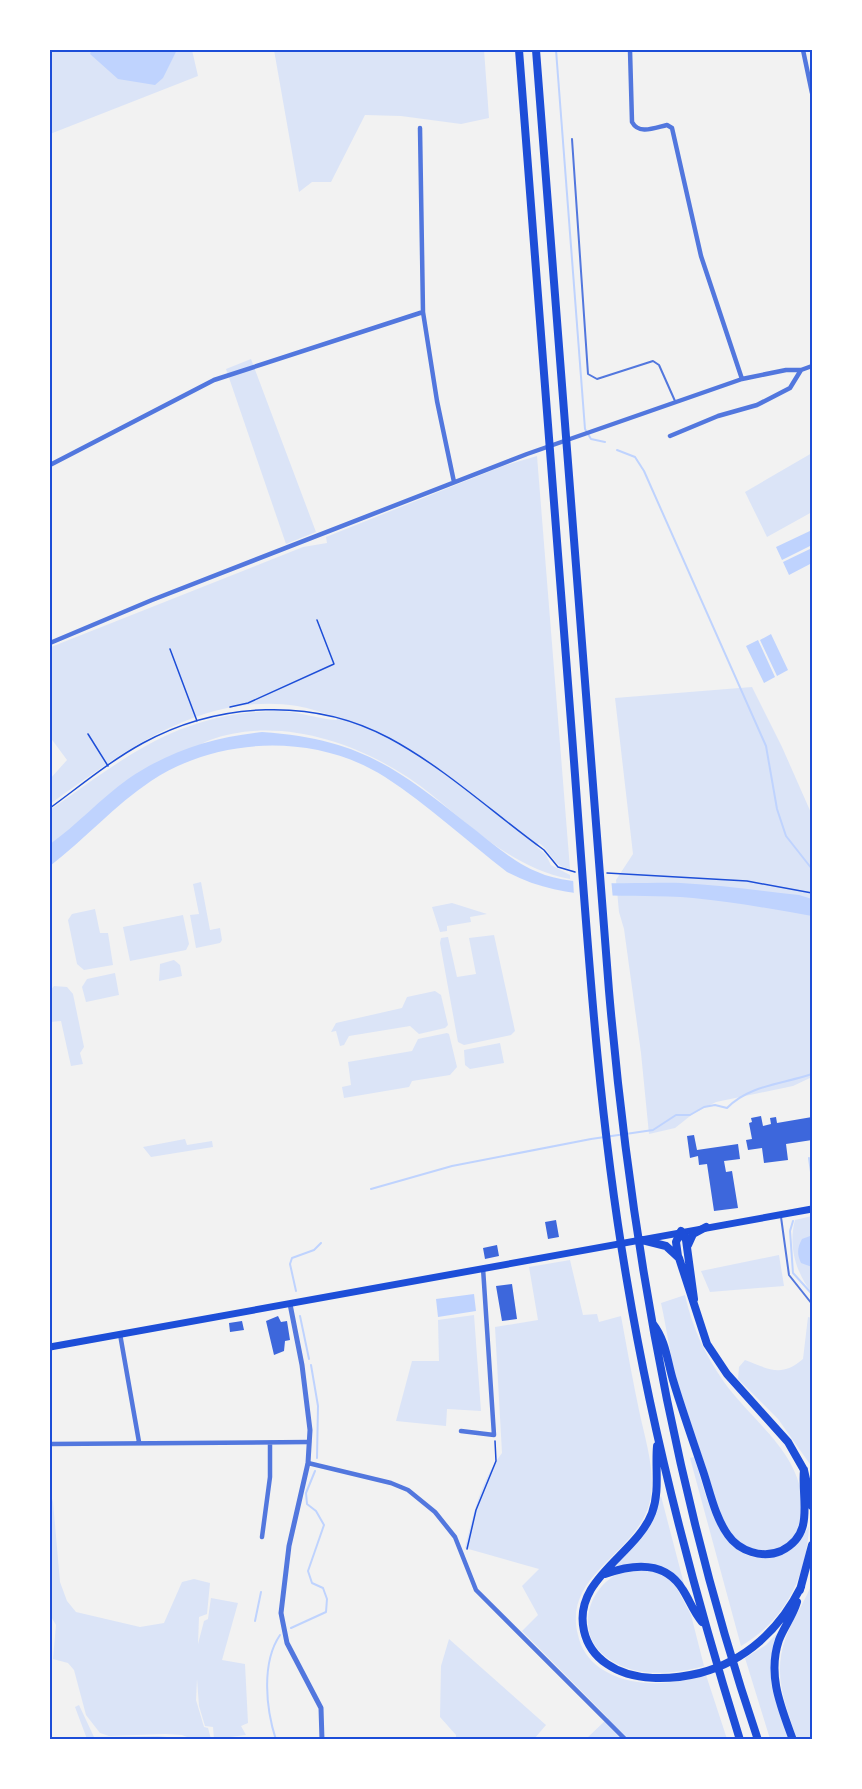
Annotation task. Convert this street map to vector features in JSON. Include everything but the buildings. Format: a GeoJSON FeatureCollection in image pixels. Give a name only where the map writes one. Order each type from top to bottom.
{"type":"FeatureCollection","features":[{"type":"Feature","properties":{"kind":"highway"},"geometry":{"type":"LineString","coordinates":[[519,50],[586,924],[600,1082],[614,1202],[636,1331],[658,1440],[705,1625],[740,1740]]}},
{"type":"Feature","properties":{"kind":"highway"},"geometry":{"type":"LineString","coordinates":[[536,50],[598,854],[617,1080],[633,1208],[653,1326],[691,1507],[758,1740]]}},
{"type":"Feature","properties":{"kind":"highway"},"geometry":{"type":"LineString","coordinates":[[687,1246],[693,1234],[705,1227]]}},
{"type":"Feature","properties":{"kind":"highway"},"geometry":{"type":"LineString","coordinates":[[681,1231],[687,1246],[693,1303]]}},
{"type":"Feature","properties":{"kind":"highway"},"geometry":{"type":"LineString","coordinates":[[681,1231],[676,1242],[679,1258],[701,1331],[712,1353],[732,1380],[781,1432],[804,1470],[813,1506]]}},
{"type":"Feature","properties":{"kind":"highway"},"geometry":{"type":"LineString","coordinates":[[638,1239],[666,1246],[679,1258]]}},
{"type":"Feature","properties":{"kind":"highway"},"geometry":{"type":"LineString","coordinates":[[653,1326],[662,1336],[674,1383],[716,1512],[733,1541],[750,1552],[764,1554],[782,1550],[798,1538],[806,1517],[804,1470]]}},
{"type":"Feature","properties":{"kind":"highway"},"geometry":{"type":"LineString","coordinates":[[658,1440],[655,1463],[657,1491],[652,1514],[638,1537],[590,1591],[585,1603],[583,1622],[588,1643],[595,1654],[609,1666],[634,1675],[651,1678],[693,1674],[740,1656],[760,1641],[778,1623],[801,1587]]}},
{"type":"Feature","properties":{"kind":"highway"},"geometry":{"type":"LineString","coordinates":[[793,1740],[777,1696],[774,1668],[779,1640],[794,1612],[813,1545]]}},
{"type":"Feature","properties":{"kind":"highway"},"geometry":{"type":"LineString","coordinates":[[603,1574],[631,1565],[662,1570],[681,1586],[692,1610],[705,1625]]}},
{"type":"Feature","properties":{"kind":"main road"},"geometry":{"type":"LineString","coordinates":[[50,1347],[681,1231],[813,1209]]}},
{"type":"Feature","properties":{"kind":"street"},"geometry":{"type":"LineString","coordinates":[[630,50],[632,122],[636,128],[641,130],[667,125],[672,128],[701,256],[742,379]]}},
{"type":"Feature","properties":{"kind":"street"},"geometry":{"type":"LineString","coordinates":[[803,50],[813,93]]}},
{"type":"Feature","properties":{"kind":"street"},"geometry":{"type":"LineString","coordinates":[[420,129],[423,312],[437,401],[454,482]]}},
{"type":"Feature","properties":{"kind":"street"},"geometry":{"type":"LineString","coordinates":[[50,465],[214,380],[423,312]]}},
{"type":"Feature","properties":{"kind":"street"},"geometry":{"type":"LineString","coordinates":[[50,643],[527,453],[742,379],[813,366]]}},
{"type":"Feature","properties":{"kind":"street"},"geometry":{"type":"LineString","coordinates":[[669,436],[718,416],[757,405],[790,388],[801,370]]}},
{"type":"Feature","properties":{"kind":"street"},"geometry":{"type":"LineString","coordinates":[[461,1431],[494,1435],[483,1269]]}},
{"type":"Feature","properties":{"kind":"street"},"geometry":{"type":"LineString","coordinates":[[290,1304],[303,1372],[309,1443],[308,1463],[288,1546],[281,1613],[287,1643],[321,1708],[322,1740]]}},
{"type":"Feature","properties":{"kind":"street"},"geometry":{"type":"LineString","coordinates":[[120,1334],[139,1442]]}},
{"type":"Feature","properties":{"kind":"street"},"geometry":{"type":"LineString","coordinates":[[50,1444],[309,1443]]}},
{"type":"Feature","properties":{"kind":"street"},"geometry":{"type":"LineString","coordinates":[[262,1537],[270,1477],[270,1444]]}},
{"type":"Feature","properties":{"kind":"street"},"geometry":{"type":"LineString","coordinates":[[308,1463],[377,1479],[408,1490],[435,1512],[455,1537],[476,1590],[626,1740]]}},
{"type":"Feature","properties":{"kind":"lane"},"geometry":{"type":"LineString","coordinates":[[572,139],[588,374],[597,379],[653,361],[659,365],[676,403]]}},
{"type":"Feature","properties":{"kind":"lane"},"geometry":{"type":"LineString","coordinates":[[781,1215],[789,1275],[813,1304]]}},
{"type":"Feature","properties":{"kind":"path"},"geometry":{"type":"LineString","coordinates":[[230,707],[248,703],[334,664],[316,620]]}},
{"type":"Feature","properties":{"kind":"path"},"geometry":{"type":"LineString","coordinates":[[170,649],[197,721]]}},
{"type":"Feature","properties":{"kind":"path"},"geometry":{"type":"LineString","coordinates":[[50,808],[142,743],[197,721],[238,712],[284,709],[341,720],[373,731],[399,744],[439,770],[544,850],[558,867],[571,872],[581,872]]}},
{"type":"Feature","properties":{"kind":"path"},"geometry":{"type":"LineString","coordinates":[[88,734],[108,766]]}},
{"type":"Feature","properties":{"kind":"path"},"geometry":{"type":"LineString","coordinates":[[602,873],[747,881],[813,893]]}},
{"type":"Feature","properties":{"kind":"path"},"geometry":{"type":"LineString","coordinates":[[462,1555],[467,1548],[476,1510],[496,1461],[494,1435]]}},
{"type":"Feature","properties":{"kind":"shaded area"},"geometry":{"type":"Polygon","coordinates":[[[50,50],[91,50],[90,54],[167,69],[177,50],[192,50],[198,76],[50,134],[50,50]]]}},
{"type":"Feature","properties":{"kind":"shaded area"},"geometry":{"type":"Polygon","coordinates":[[[274,50],[484,50],[489,118],[461,124],[401,116],[365,115],[331,182],[312,182],[299,192],[274,50]]]}},
{"type":"Feature","properties":{"kind":"shaded area"},"geometry":{"type":"Polygon","coordinates":[[[251,359],[316,532],[286,544],[226,369],[251,359]]]}},
{"type":"Feature","properties":{"kind":"shaded area"},"geometry":{"type":"Polygon","coordinates":[[[812,453],[812,512],[767,537],[745,492],[812,453]]]}},
{"type":"Feature","properties":{"kind":"shaded area"},"geometry":{"type":"Polygon","coordinates":[[[537,456],[570,869],[559,865],[539,843],[536,846],[546,855],[551,865],[570,875],[570,879],[550,874],[513,857],[409,778],[383,763],[356,750],[298,733],[268,731],[239,733],[210,740],[50,844],[50,810],[128,756],[180,730],[208,720],[274,711],[337,720],[336,717],[302,707],[262,704],[229,708],[196,717],[165,730],[135,747],[50,804],[50,779],[67,760],[50,737],[51,647],[303,547],[327,543],[326,537],[503,466],[537,456]]]}},
{"type":"Feature","properties":{"kind":"shaded area"},"geometry":{"type":"Polygon","coordinates":[[[752,687],[812,815],[812,1077],[793,1086],[716,1102],[694,1113],[675,1128],[649,1134],[641,1053],[616,880],[633,854],[615,698],[752,687]]]}},
{"type":"Feature","properties":{"kind":"shaded area"},"geometry":{"type":"Polygon","coordinates":[[[201,882],[210,930],[220,928],[222,940],[220,943],[196,948],[190,915],[199,914],[193,884],[201,882]]]}},
{"type":"Feature","properties":{"kind":"shaded area"},"geometry":{"type":"Polygon","coordinates":[[[452,903],[487,914],[470,917],[471,922],[447,926],[447,931],[440,932],[432,907],[452,903]]]}},
{"type":"Feature","properties":{"kind":"shaded area"},"geometry":{"type":"Polygon","coordinates":[[[95,909],[100,933],[108,933],[113,965],[84,970],[77,964],[68,920],[72,914],[95,909]]]}},
{"type":"Feature","properties":{"kind":"shaded area"},"geometry":{"type":"Polygon","coordinates":[[[183,915],[189,944],[186,950],[130,961],[123,927],[183,915]]]}},
{"type":"Feature","properties":{"kind":"shaded area"},"geometry":{"type":"Polygon","coordinates":[[[494,935],[515,1031],[511,1035],[464,1045],[458,1042],[441,938],[448,937],[457,977],[476,974],[469,938],[494,935]]]}},
{"type":"Feature","properties":{"kind":"shaded area"},"geometry":{"type":"Polygon","coordinates":[[[174,960],[180,965],[182,976],[159,981],[160,964],[174,960]]]}},
{"type":"Feature","properties":{"kind":"shaded area"},"geometry":{"type":"Polygon","coordinates":[[[115,973],[119,995],[86,1002],[82,987],[87,979],[115,973]]]}},
{"type":"Feature","properties":{"kind":"shaded area"},"geometry":{"type":"Polygon","coordinates":[[[54,986],[67,987],[73,994],[84,1047],[80,1053],[83,1064],[71,1066],[61,1021],[50,1022],[50,991],[54,986]]]}},
{"type":"Feature","properties":{"kind":"shaded area"},"geometry":{"type":"Polygon","coordinates":[[[435,991],[441,995],[448,1025],[445,1028],[419,1034],[410,1026],[349,1036],[344,1045],[340,1046],[336,1031],[331,1032],[336,1023],[402,1008],[407,997],[435,991]]]}},
{"type":"Feature","properties":{"kind":"shaded area"},"geometry":{"type":"Polygon","coordinates":[[[447,1033],[457,1067],[450,1075],[412,1081],[409,1087],[344,1098],[342,1087],[351,1085],[348,1062],[412,1051],[418,1039],[447,1033]]]}},
{"type":"Feature","properties":{"kind":"shaded area"},"geometry":{"type":"Polygon","coordinates":[[[500,1043],[504,1063],[470,1069],[465,1065],[464,1050],[500,1043]]]}},
{"type":"Feature","properties":{"kind":"shaded area"},"geometry":{"type":"Polygon","coordinates":[[[185,1139],[187,1145],[212,1141],[213,1147],[151,1157],[143,1147],[185,1139]]]}},
{"type":"Feature","properties":{"kind":"shaded area"},"geometry":{"type":"Polygon","coordinates":[[[812,1216],[812,1293],[798,1268],[792,1240],[795,1220],[812,1216]]]}},
{"type":"Feature","properties":{"kind":"shaded area"},"geometry":{"type":"Polygon","coordinates":[[[779,1255],[784,1286],[710,1292],[701,1271],[779,1255]]]}},
{"type":"Feature","properties":{"kind":"shaded area"},"geometry":{"type":"Polygon","coordinates":[[[570,1260],[583,1315],[597,1314],[599,1322],[621,1316],[650,1458],[652,1480],[650,1501],[643,1519],[631,1536],[591,1580],[581,1596],[576,1614],[579,1640],[586,1654],[596,1665],[612,1675],[625,1679],[666,1683],[706,1675],[727,1739],[586,1739],[608,1718],[522,1631],[538,1615],[522,1586],[539,1569],[465,1548],[483,1486],[502,1453],[495,1327],[538,1320],[529,1267],[570,1260]]]}},
{"type":"Feature","properties":{"kind":"shaded area"},"geometry":{"type":"Polygon","coordinates":[[[685,1295],[695,1329],[717,1372],[776,1442],[796,1475],[801,1494],[800,1524],[791,1539],[777,1548],[762,1550],[742,1544],[731,1534],[720,1513],[675,1373],[661,1303],[685,1295]]]}},
{"type":"Feature","properties":{"kind":"shaded area"},"geometry":{"type":"Polygon","coordinates":[[[474,1315],[481,1411],[447,1409],[446,1426],[396,1421],[412,1361],[439,1361],[438,1320],[474,1315]]]}},
{"type":"Feature","properties":{"kind":"shaded area"},"geometry":{"type":"Polygon","coordinates":[[[808,1317],[812,1318],[812,1467],[778,1419],[738,1379],[739,1367],[745,1360],[768,1369],[781,1370],[803,1359],[808,1317]]]}},
{"type":"Feature","properties":{"kind":"shaded area"},"geometry":{"type":"Polygon","coordinates":[[[694,1457],[717,1524],[739,1551],[754,1557],[772,1557],[785,1553],[802,1537],[809,1526],[804,1562],[791,1595],[770,1624],[741,1646],[690,1458],[694,1457]]]}},
{"type":"Feature","properties":{"kind":"shaded area"},"geometry":{"type":"Polygon","coordinates":[[[50,1492],[53,1502],[60,1582],[67,1601],[76,1612],[140,1627],[164,1623],[182,1582],[194,1579],[210,1583],[207,1614],[199,1617],[198,1644],[204,1621],[208,1619],[211,1598],[238,1603],[222,1660],[245,1664],[248,1723],[241,1726],[246,1735],[214,1739],[213,1727],[205,1726],[199,1706],[197,1679],[196,1700],[204,1727],[208,1728],[211,1739],[192,1739],[182,1735],[165,1734],[109,1736],[100,1733],[86,1715],[74,1670],[68,1663],[53,1659],[56,1625],[50,1615],[50,1492]]]}},
{"type":"Feature","properties":{"kind":"shaded area"},"geometry":{"type":"Polygon","coordinates":[[[661,1496],[684,1584],[667,1571],[651,1564],[634,1563],[612,1567],[641,1539],[661,1496]]]}},
{"type":"Feature","properties":{"kind":"shaded area"},"geometry":{"type":"Polygon","coordinates":[[[626,1570],[650,1570],[663,1574],[674,1583],[691,1615],[704,1666],[666,1673],[628,1669],[606,1657],[596,1646],[590,1634],[588,1621],[590,1608],[603,1585],[613,1576],[626,1570]]]}},
{"type":"Feature","properties":{"kind":"shaded area"},"geometry":{"type":"Polygon","coordinates":[[[812,1583],[812,1739],[797,1739],[782,1689],[780,1664],[786,1637],[812,1583]]]}},
{"type":"Feature","properties":{"kind":"shaded area"},"geometry":{"type":"Polygon","coordinates":[[[782,1628],[773,1671],[779,1710],[789,1739],[770,1739],[745,1658],[766,1645],[782,1628]]]}},
{"type":"Feature","properties":{"kind":"shaded area"},"geometry":{"type":"Polygon","coordinates":[[[449,1639],[546,1725],[534,1739],[456,1739],[456,1735],[440,1717],[441,1666],[449,1639]]]}},
{"type":"Feature","properties":{"kind":"shaded area"},"geometry":{"type":"Polygon","coordinates":[[[79,1705],[94,1737],[158,1736],[186,1739],[87,1739],[75,1707],[79,1705]]]}},
{"type":"Feature","properties":{"kind":"water"},"geometry":{"type":"Polygon","coordinates":[[[91,50],[177,50],[163,78],[155,85],[118,79],[90,54],[91,50]]]}},
{"type":"Feature","properties":{"kind":"water"},"geometry":{"type":"Polygon","coordinates":[[[812,530],[812,545],[782,560],[776,547],[812,530]]]}},
{"type":"Feature","properties":{"kind":"water"},"geometry":{"type":"Polygon","coordinates":[[[812,548],[812,563],[789,575],[783,562],[812,548]]]}},
{"type":"Feature","properties":{"kind":"water"},"geometry":{"type":"Polygon","coordinates":[[[771,634],[788,670],[777,676],[760,640],[771,634]]]}},
{"type":"Feature","properties":{"kind":"water"},"geometry":{"type":"Polygon","coordinates":[[[758,640],[775,677],[764,683],[746,646],[758,640]]]}},
{"type":"Feature","properties":{"kind":"water"},"geometry":{"type":"Polygon","coordinates":[[[262,732],[324,741],[372,758],[394,770],[440,802],[513,859],[545,875],[576,881],[681,883],[799,895],[812,899],[812,916],[693,898],[576,893],[530,882],[507,872],[432,811],[385,777],[358,763],[329,753],[299,747],[237,748],[207,755],[178,766],[138,790],[50,866],[50,844],[128,779],[175,753],[192,747],[244,734],[262,732]]]}},
{"type":"Feature","properties":{"kind":"water"},"geometry":{"type":"Polygon","coordinates":[[[812,1237],[812,1267],[801,1263],[798,1254],[802,1239],[812,1237]]]}},
{"type":"Feature","properties":{"kind":"water"},"geometry":{"type":"Polygon","coordinates":[[[474,1294],[476,1311],[438,1317],[436,1299],[474,1294]]]}},
{"type":"Feature","properties":{"kind":"pier"},"geometry":{"type":"Polygon","coordinates":[[[573,877],[611,878],[613,900],[574,897],[573,877]]]}},
{"type":"Feature","properties":{"kind":"waterway"},"geometry":{"type":"LineString","coordinates":[[556,50],[585,429],[591,439],[605,442]]}},
{"type":"Feature","properties":{"kind":"waterway"},"geometry":{"type":"LineString","coordinates":[[617,450],[635,457],[644,471],[766,746],[777,809],[786,836],[812,869]]}},
{"type":"Feature","properties":{"kind":"waterway"},"geometry":{"type":"LineString","coordinates":[[371,1189],[452,1166],[591,1139],[653,1130],[676,1115],[690,1115],[704,1107],[715,1105],[727,1108],[745,1094],[812,1074]]}},
{"type":"Feature","properties":{"kind":"waterway"},"geometry":{"type":"LineString","coordinates":[[809,1158],[812,1179]]}},
{"type":"Feature","properties":{"kind":"waterway"},"geometry":{"type":"LineString","coordinates":[[793,1221],[790,1231],[793,1273],[812,1294]]}},
{"type":"Feature","properties":{"kind":"waterway"},"geometry":{"type":"LineString","coordinates":[[296,1291],[290,1264],[292,1258],[314,1250],[321,1243]]}},
{"type":"Feature","properties":{"kind":"waterway"},"geometry":{"type":"LineString","coordinates":[[300,1316],[309,1359]]}},
{"type":"Feature","properties":{"kind":"waterway"},"geometry":{"type":"LineString","coordinates":[[311,1365],[318,1406],[317,1458]]}},
{"type":"Feature","properties":{"kind":"waterway"},"geometry":{"type":"LineString","coordinates":[[291,1628],[326,1612],[327,1599],[323,1588],[312,1583],[308,1571],[324,1525],[316,1511],[307,1504],[306,1493],[315,1471]]}},
{"type":"Feature","properties":{"kind":"waterway"},"geometry":{"type":"LineString","coordinates":[[255,1621],[261,1592]]}},
{"type":"Feature","properties":{"kind":"waterway"},"geometry":{"type":"LineString","coordinates":[[276,1740],[267,1686],[270,1659],[280,1635]]}}]}
